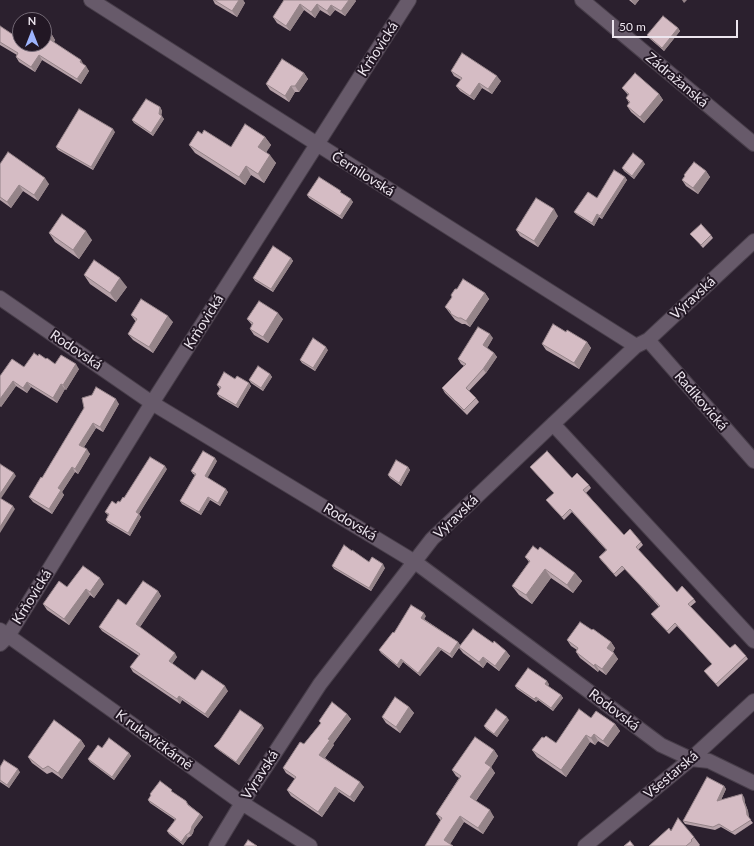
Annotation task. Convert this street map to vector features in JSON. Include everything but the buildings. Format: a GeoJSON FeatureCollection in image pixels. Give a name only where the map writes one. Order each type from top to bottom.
{"type":"FeatureCollection","features":[{"type":"Feature","properties":{"kind":"street","name":"Černilovská"},"geometry":{"type":"LineString","coordinates":[[91,0],[317,144],[642,343]]}},
{"type":"Feature","properties":{"kind":"street","name":"Krňovická"},"geometry":{"type":"LineString","coordinates":[[3,637],[409,0]]}},
{"type":"Feature","properties":{"kind":"street","name":"Zádražanská"},"geometry":{"type":"LineString","coordinates":[[582,0],[754,144]]}},
{"type":"Feature","properties":{"kind":"street","name":"Výravská"},"geometry":{"type":"LineString","coordinates":[[216,846],[242,803],[320,684],[432,539],[553,424],[754,241]]}},
{"type":"Feature","properties":{"kind":"street","name":"Rodovská"},"geometry":{"type":"LineString","coordinates":[[0,298],[152,402],[415,562],[661,746],[691,759],[709,761],[754,783]]}},
{"type":"Feature","properties":{"kind":"street","name":"Radíkovická"},"geometry":{"type":"LineString","coordinates":[[642,343],[754,461]]}},
{"type":"Feature","properties":{"kind":"street"},"geometry":{"type":"LineString","coordinates":[[553,424],[754,641]]}},
{"type":"Feature","properties":{"kind":"street","name":"K rukavičkárně"},"geometry":{"type":"LineString","coordinates":[[3,637],[242,803],[310,846]]}},
{"type":"Feature","properties":{"kind":"street","name":"Všestarská"},"geometry":{"type":"LineString","coordinates":[[585,846],[691,759],[754,701]]}}]}
